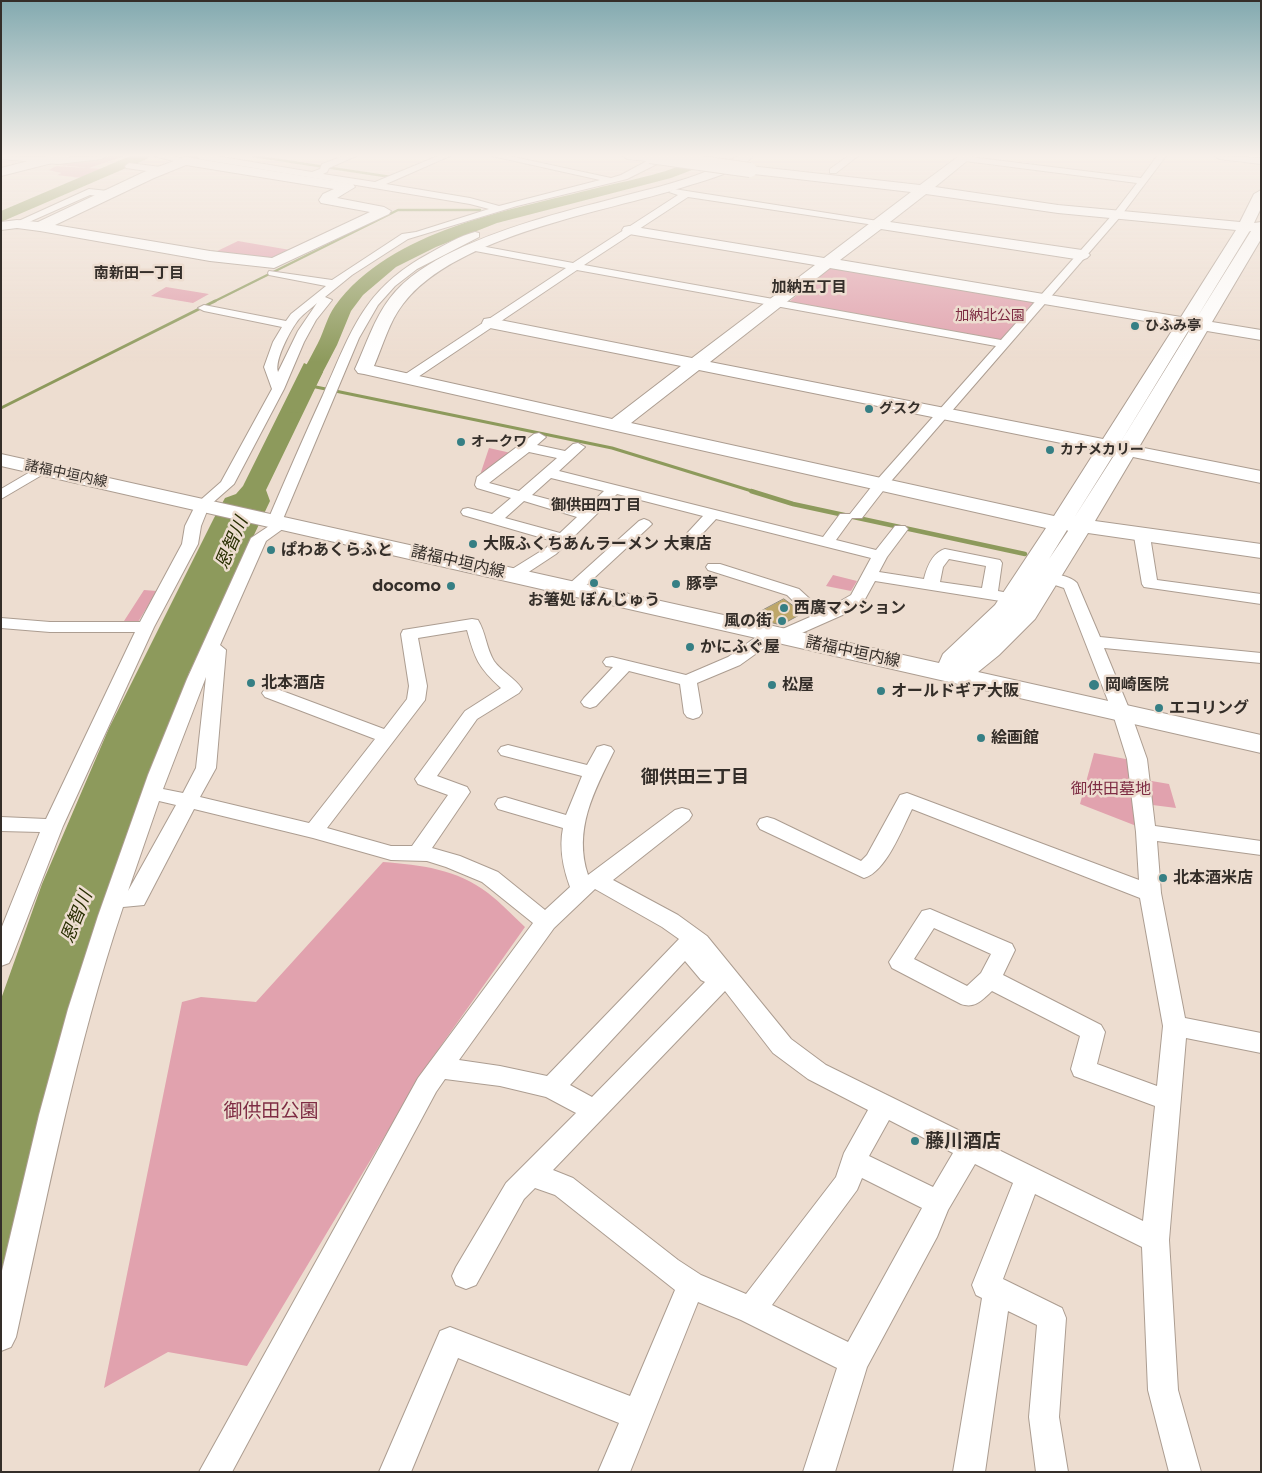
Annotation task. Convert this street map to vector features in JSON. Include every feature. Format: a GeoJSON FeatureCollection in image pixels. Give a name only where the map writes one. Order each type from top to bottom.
{"type":"FeatureCollection","features":[{"type":"Feature","properties":{"kind":"main road"},"geometry":{"type":"LineString","coordinates":[[23,225],[210,256],[274,263],[355,225]]}},
{"type":"Feature","properties":{"kind":"main road"},"geometry":{"type":"LineString","coordinates":[[40,227],[44,225]]}},
{"type":"Feature","properties":{"kind":"main road"},"geometry":{"type":"LineString","coordinates":[[535,225],[473,241],[424,275],[398,299],[389,312],[364,368],[1060,523],[1142,536],[1261,551]]}},
{"type":"Feature","properties":{"kind":"main road"},"geometry":{"type":"LineString","coordinates":[[616,425],[877,225]]}},
{"type":"Feature","properties":{"kind":"main road"},"geometry":{"type":"LineString","coordinates":[[883,225],[1082,255]]}},
{"type":"Feature","properties":{"kind":"main road"},"geometry":{"type":"LineString","coordinates":[[1118,448],[1081,527],[1026,614],[972,666],[951,674],[952,659],[1004,610],[1060,523],[1118,448],[1256,225]]}},
{"type":"Feature","properties":{"kind":"main road"},"geometry":{"type":"LineString","coordinates":[[629,230],[1261,335]]}},
{"type":"Feature","properties":{"kind":"main road"},"geometry":{"type":"LineString","coordinates":[[490,323],[1261,477]]}},
{"type":"Feature","properties":{"kind":"main road","name":"諸福中垣内線"},"geometry":{"type":"LineString","coordinates":[[1,460],[515,574],[1261,744]]}},
{"type":"Feature","properties":{"kind":"street"},"geometry":{"type":"LineString","coordinates":[[1,956],[53,826],[146,627],[190,544],[193,526],[211,506],[226,484],[278,388],[286,367],[313,316],[338,288],[367,264],[436,225]]}},
{"type":"Feature","properties":{"kind":"street"},"geometry":{"type":"LineString","coordinates":[[278,388],[270,368],[279,342],[295,316],[365,260],[406,236],[411,236],[437,225]]}},
{"type":"Feature","properties":{"kind":"street"},"geometry":{"type":"LineString","coordinates":[[446,225],[473,241],[574,266],[1005,344]]}},
{"type":"Feature","properties":{"kind":"street"},"geometry":{"type":"LineString","coordinates":[[408,378],[637,225]]}},
{"type":"Feature","properties":{"kind":"street"},"geometry":{"type":"LineString","coordinates":[[827,542],[944,414],[1108,225]]}},
{"type":"Feature","properties":{"kind":"street"},"geometry":{"type":"LineString","coordinates":[[1,1337],[52,1115],[80,1009],[115,899],[161,766],[209,649],[260,538],[276,521],[353,340],[370,308],[384,291],[412,269],[452,246],[473,241]]}},
{"type":"Feature","properties":{"kind":"street"},"geometry":{"type":"LineString","coordinates":[[273,273],[335,284]]}},
{"type":"Feature","properties":{"kind":"street"},"geometry":{"type":"LineString","coordinates":[[204,308],[289,325]]}},
{"type":"Feature","properties":{"kind":"street"},"geometry":{"type":"LineString","coordinates":[[539,437],[482,480],[482,485],[588,515]]}},
{"type":"Feature","properties":{"kind":"street"},"geometry":{"type":"LineString","coordinates":[[494,520],[573,452],[526,447]]}},
{"type":"Feature","properties":{"kind":"street"},"geometry":{"type":"LineString","coordinates":[[1,495],[42,469]]}},
{"type":"Feature","properties":{"kind":"street"},"geometry":{"type":"LineString","coordinates":[[550,473],[880,556]]}},
{"type":"Feature","properties":{"kind":"street"},"geometry":{"type":"LineString","coordinates":[[515,574],[551,551],[614,489]]}},
{"type":"Feature","properties":{"kind":"street"},"geometry":{"type":"LineString","coordinates":[[468,512],[563,539]]}},
{"type":"Feature","properties":{"kind":"street"},"geometry":{"type":"LineString","coordinates":[[684,545],[713,514]]}},
{"type":"Feature","properties":{"kind":"street"},"geometry":{"type":"LineString","coordinates":[[574,588],[644,524]]}},
{"type":"Feature","properties":{"kind":"street"},"geometry":{"type":"LineString","coordinates":[[590,702],[618,664],[688,681],[734,661],[776,635],[841,610],[858,598],[880,556],[900,529]]}},
{"type":"Feature","properties":{"kind":"street"},"geometry":{"type":"LineString","coordinates":[[1142,536],[1150,584],[1261,599]]}},
{"type":"Feature","properties":{"kind":"street"},"geometry":{"type":"LineString","coordinates":[[930,585],[935,566],[945,554],[994,563],[989,594]]}},
{"type":"Feature","properties":{"kind":"street"},"geometry":{"type":"LineString","coordinates":[[714,567],[793,592],[821,618]]}},
{"type":"Feature","properties":{"kind":"street"},"geometry":{"type":"LineString","coordinates":[[871,576],[1013,598]]}},
{"type":"Feature","properties":{"kind":"street"},"geometry":{"type":"LineString","coordinates":[[1049,578],[1067,582],[1071,586],[1095,642],[1137,759],[1146,832],[1150,893],[1174,1026],[1155,1240],[1163,1390],[1185,1472]]}},
{"type":"Feature","properties":{"kind":"street"},"geometry":{"type":"LineString","coordinates":[[1,623],[50,627],[146,627]]}},
{"type":"Feature","properties":{"kind":"street"},"geometry":{"type":"LineString","coordinates":[[314,830],[416,700],[418,686],[409,634],[472,624],[477,632],[479,647],[488,666],[512,689],[478,709],[471,716],[425,779],[460,792],[418,853]]}},
{"type":"Feature","properties":{"kind":"street"},"geometry":{"type":"LineString","coordinates":[[1095,642],[1261,658]]}},
{"type":"Feature","properties":{"kind":"street"},"geometry":{"type":"LineString","coordinates":[[115,899],[136,899],[206,768],[216,650],[209,649]]}},
{"type":"Feature","properties":{"kind":"street"},"geometry":{"type":"LineString","coordinates":[[688,681],[693,714]]}},
{"type":"Feature","properties":{"kind":"street"},"geometry":{"type":"LineString","coordinates":[[271,692],[387,737]]}},
{"type":"Feature","properties":{"kind":"street"},"geometry":{"type":"LineString","coordinates":[[508,751],[593,773]]}},
{"type":"Feature","properties":{"kind":"street"},"geometry":{"type":"LineString","coordinates":[[604,751],[582,798],[572,832],[573,861],[589,884],[670,921],[699,942],[782,1046],[817,1072],[970,1150],[1155,1240]]}},
{"type":"Feature","properties":{"kind":"street"},"geometry":{"type":"LineString","coordinates":[[153,793],[314,830],[391,853],[418,853],[453,861],[490,878],[546,922]]}},
{"type":"Feature","properties":{"kind":"street"},"geometry":{"type":"LineString","coordinates":[[767,824],[864,871],[875,860],[907,800],[1150,893]]}},
{"type":"Feature","properties":{"kind":"street"},"geometry":{"type":"LineString","coordinates":[[505,804],[574,824]]}},
{"type":"Feature","properties":{"kind":"street"},"geometry":{"type":"LineString","coordinates":[[215,1472],[422,1094],[439,1068],[546,922],[589,884],[682,815]]}},
{"type":"Feature","properties":{"kind":"street"},"geometry":{"type":"LineString","coordinates":[[1,824],[53,826]]}},
{"type":"Feature","properties":{"kind":"street"},"geometry":{"type":"LineString","coordinates":[[1146,832],[1261,848]]}},
{"type":"Feature","properties":{"kind":"street"},"geometry":{"type":"LineString","coordinates":[[552,1088],[685,946],[750,1023],[761,1020]]}},
{"type":"Feature","properties":{"kind":"street"},"geometry":{"type":"LineString","coordinates":[[990,979],[1093,1032],[1083,1069],[1167,1100]]}},
{"type":"Feature","properties":{"kind":"street"},"geometry":{"type":"LineString","coordinates":[[466,1276],[514,1191],[595,1111],[717,984]]}},
{"type":"Feature","properties":{"kind":"street"},"geometry":{"type":"LineString","coordinates":[[1174,1026],[1261,1043]]}},
{"type":"Feature","properties":{"kind":"street"},"geometry":{"type":"LineString","coordinates":[[439,1068],[500,1076],[552,1088],[595,1111]]}},
{"type":"Feature","properties":{"kind":"street"},"geometry":{"type":"LineString","coordinates":[[751,1310],[848,1182],[853,1161],[884,1106]]}},
{"type":"Feature","properties":{"kind":"street"},"geometry":{"type":"LineString","coordinates":[[819,1472],[854,1361],[938,1203],[970,1150]]}},
{"type":"Feature","properties":{"kind":"street"},"geometry":{"type":"LineString","coordinates":[[853,1161],[938,1203]]}},
{"type":"Feature","properties":{"kind":"street"},"geometry":{"type":"LineString","coordinates":[[531,1175],[564,1186],[668,1269],[692,1285],[751,1310],[854,1361]]}},
{"type":"Feature","properties":{"kind":"street"},"geometry":{"type":"LineString","coordinates":[[1028,1178],[986,1285],[1052,1318],[1044,1417],[1052,1472]]}},
{"type":"Feature","properties":{"kind":"street"},"geometry":{"type":"LineString","coordinates":[[614,1472],[692,1285]]}},
{"type":"Feature","properties":{"kind":"street"},"geometry":{"type":"LineString","coordinates":[[969,1472],[997,1292]]}},
{"type":"Feature","properties":{"kind":"street"},"geometry":{"type":"LineString","coordinates":[[395,1472],[450,1341],[638,1415]]}},
{"type":"Feature","properties":{"kind":"green space"},"geometry":{"type":"Polygon","coordinates":[[[238,241],[296,251],[278,260],[211,254],[238,241]]]}},
{"type":"Feature","properties":{"kind":"green space","name":"加納北公園"},"geometry":{"type":"Polygon","coordinates":[[[832,266],[1035,302],[1002,339],[995,340],[789,302],[832,266]]]}},
{"type":"Feature","properties":{"kind":"green space"},"geometry":{"type":"Polygon","coordinates":[[[166,287],[209,294],[193,303],[151,296],[166,287]]]}},
{"type":"Feature","properties":{"kind":"green space"},"geometry":{"type":"Polygon","coordinates":[[[489,448],[511,453],[480,475],[489,448]]]}},
{"type":"Feature","properties":{"kind":"green space"},"geometry":{"type":"Polygon","coordinates":[[[833,575],[857,581],[851,591],[826,586],[833,575]]]}},
{"type":"Feature","properties":{"kind":"green space"},"geometry":{"type":"Polygon","coordinates":[[[144,590],[157,591],[138,622],[124,621],[144,590]]]}},
{"type":"Feature","properties":{"kind":"green space","name":"御供田墓地"},"geometry":{"type":"Polygon","coordinates":[[[1094,753],[1131,760],[1134,778],[1169,784],[1176,808],[1137,803],[1139,827],[1080,804],[1094,753]]]}},
{"type":"Feature","properties":{"kind":"green space","name":"御供田公園"},"geometry":{"type":"Polygon","coordinates":[[[383,862],[425,867],[464,878],[488,893],[525,927],[428,1064],[247,1366],[168,1352],[104,1388],[182,1002],[201,997],[256,1002],[383,862]]]}},
{"type":"Feature","properties":{"kind":"water","name":"恩智川"},"geometry":{"type":"Polygon","coordinates":[[[304,363],[323,372],[266,490],[270,501],[189,673],[125,842],[1,1278],[1,999],[42,884],[109,728],[214,518],[225,498],[236,494],[243,486],[304,363]]]}},
{"type":"Feature","properties":{"kind":"building","name":"西廣マンション"},"geometry":{"type":"Polygon","coordinates":[[[784,599],[803,613],[781,625],[750,617],[784,599]]]}},
{"type":"Feature","properties":{"kind":"waterway"},"geometry":{"type":"LineString","coordinates":[[213,302],[368,225]]}},
{"type":"Feature","properties":{"kind":"waterway","name":"恩智川"},"geometry":{"type":"LineString","coordinates":[[294,407],[327,345],[339,314],[356,291],[390,264],[410,253],[430,243],[478,225]]}},
{"type":"Feature","properties":{"kind":"waterway"},"geometry":{"type":"LineString","coordinates":[[1,408],[213,302]]}},
{"type":"Feature","properties":{"kind":"waterway"},"geometry":{"type":"LineString","coordinates":[[311,386],[612,448],[755,492]]}},
{"type":"Feature","properties":{"kind":"waterway"},"geometry":{"type":"LineString","coordinates":[[751,491],[793,504],[1025,554]]}},
{"type":"Feature","properties":{"kind":"place","name":"ひふみ亭"},"geometry":{"type":"Point","coordinates":[1135,326]}},
{"type":"Feature","properties":{"kind":"place","name":"グスク"},"geometry":{"type":"Point","coordinates":[869,409]}},
{"type":"Feature","properties":{"kind":"place","name":"オークワ"},"geometry":{"type":"Point","coordinates":[461,442]}},
{"type":"Feature","properties":{"kind":"place","name":"カナメカリー"},"geometry":{"type":"Point","coordinates":[1050,450]}},
{"type":"Feature","properties":{"kind":"place","name":"大阪ふくちあんラーメン 大東店"},"geometry":{"type":"Point","coordinates":[473,544]}},
{"type":"Feature","properties":{"kind":"place","name":"ぱわあくらふと"},"geometry":{"type":"Point","coordinates":[271,550]}},
{"type":"Feature","properties":{"kind":"place","name":"お箸処 ぼんじゅう"},"geometry":{"type":"Point","coordinates":[594,583]}},
{"type":"Feature","properties":{"kind":"place","name":"豚亭"},"geometry":{"type":"Point","coordinates":[676,584]}},
{"type":"Feature","properties":{"kind":"place","name":"docomo"},"geometry":{"type":"Point","coordinates":[451,586]}},
{"type":"Feature","properties":{"kind":"place","name":"西廣マンション"},"geometry":{"type":"Point","coordinates":[784,608]}},
{"type":"Feature","properties":{"kind":"place","name":"風の街"},"geometry":{"type":"Point","coordinates":[782,621]}},
{"type":"Feature","properties":{"kind":"place","name":"かにふぐ屋"},"geometry":{"type":"Point","coordinates":[690,647]}},
{"type":"Feature","properties":{"kind":"place","name":"北本酒店"},"geometry":{"type":"Point","coordinates":[251,683]}},
{"type":"Feature","properties":{"kind":"place","name":"松屋"},"geometry":{"type":"Point","coordinates":[772,685]}},
{"type":"Feature","properties":{"kind":"place","name":"岡崎医院"},"geometry":{"type":"Point","coordinates":[1094,685]}},
{"type":"Feature","properties":{"kind":"place","name":"オールドギア大阪"},"geometry":{"type":"Point","coordinates":[881,691]}},
{"type":"Feature","properties":{"kind":"place","name":"エコリング"},"geometry":{"type":"Point","coordinates":[1159,708]}},
{"type":"Feature","properties":{"kind":"place","name":"絵画館"},"geometry":{"type":"Point","coordinates":[981,738]}},
{"type":"Feature","properties":{"kind":"place","name":"北本酒米店"},"geometry":{"type":"Point","coordinates":[1163,878]}},
{"type":"Feature","properties":{"kind":"place","name":"藤川酒店"},"geometry":{"type":"Point","coordinates":[915,1141]}},
{"type":"Feature","properties":{"kind":"district","name":"南新田一丁目"},"geometry":{"type":"Point","coordinates":[139,274]}},
{"type":"Feature","properties":{"kind":"district","name":"加納五丁目"},"geometry":{"type":"Point","coordinates":[809,288]}},
{"type":"Feature","properties":{"kind":"district","name":"御供田四丁目"},"geometry":{"type":"Point","coordinates":[596,506]}},
{"type":"Feature","properties":{"kind":"district","name":"御供田三丁目"},"geometry":{"type":"Point","coordinates":[695,778]}}]}
